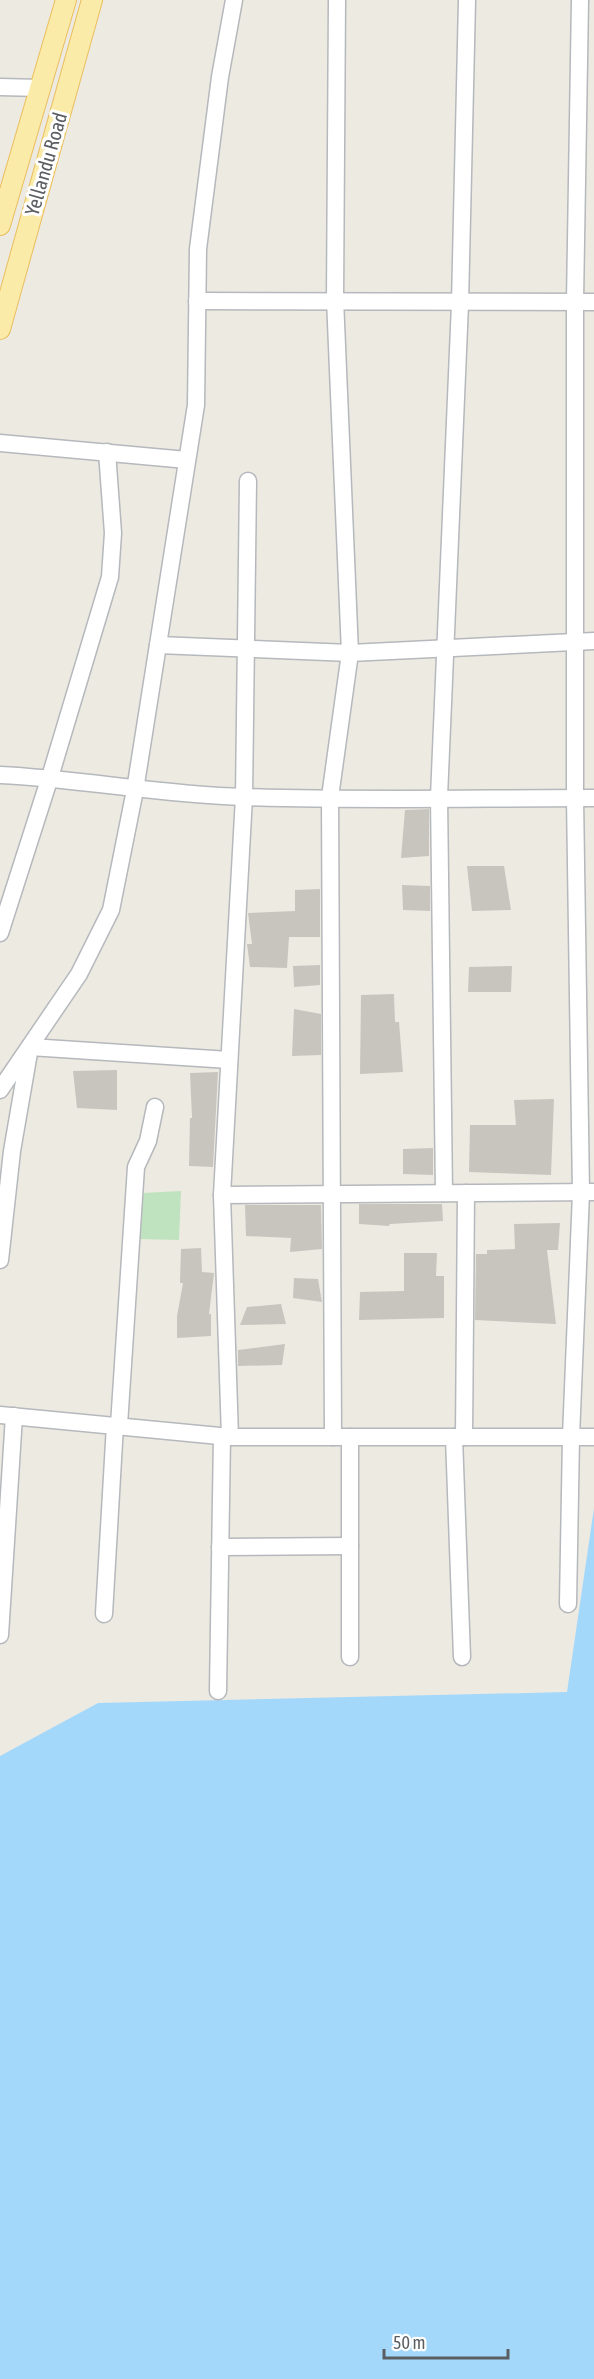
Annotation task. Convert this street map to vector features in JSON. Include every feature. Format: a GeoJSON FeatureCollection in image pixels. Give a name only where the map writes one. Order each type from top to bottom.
{"type":"FeatureCollection","features":[{"type":"Feature","properties":{"kind":"main road","name":"Yellandu Road"},"geometry":{"type":"LineString","coordinates":[[0,225],[66,0]]}},
{"type":"Feature","properties":{"kind":"main road","name":"Yellandu Road"},"geometry":{"type":"LineString","coordinates":[[0,329],[92,0]]}},
{"type":"Feature","properties":{"kind":"street"},"geometry":{"type":"LineString","coordinates":[[0,1090],[79,974],[111,910],[135,790],[196,405],[200,238],[220,77],[234,0]]}},
{"type":"Feature","properties":{"kind":"street"},"geometry":{"type":"LineString","coordinates":[[333,1437],[330,1194],[330,797],[350,652],[335,299],[337,0]]}},
{"type":"Feature","properties":{"kind":"street"},"geometry":{"type":"LineString","coordinates":[[444,1193],[439,797],[460,304],[467,0]]}},
{"type":"Feature","properties":{"kind":"street"},"geometry":{"type":"LineString","coordinates":[[568,1604],[571,1437],[587,1192],[575,798],[575,301],[580,0]]}},
{"type":"Feature","properties":{"kind":"street"},"geometry":{"type":"LineString","coordinates":[[0,87],[41,88]]}},
{"type":"Feature","properties":{"kind":"street"},"geometry":{"type":"LineString","coordinates":[[197,301],[335,299],[460,304],[594,302]]}},
{"type":"Feature","properties":{"kind":"street"},"geometry":{"type":"LineString","coordinates":[[0,443],[188,460]]}},
{"type":"Feature","properties":{"kind":"street"},"geometry":{"type":"LineString","coordinates":[[0,933],[110,577],[113,533],[107,452]]}},
{"type":"Feature","properties":{"kind":"street"},"geometry":{"type":"LineString","coordinates":[[218,1691],[220,1547],[226,1437],[222,1195],[244,797],[248,481]]}},
{"type":"Feature","properties":{"kind":"street"},"geometry":{"type":"LineString","coordinates":[[158,645],[350,652],[594,641]]}},
{"type":"Feature","properties":{"kind":"street"},"geometry":{"type":"LineString","coordinates":[[0,775],[50,777],[135,790],[244,797],[594,798]]}},
{"type":"Feature","properties":{"kind":"street"},"geometry":{"type":"LineString","coordinates":[[30,1047],[229,1060]]}},
{"type":"Feature","properties":{"kind":"street"},"geometry":{"type":"LineString","coordinates":[[0,1260],[12,1151],[30,1047]]}},
{"type":"Feature","properties":{"kind":"street"},"geometry":{"type":"LineString","coordinates":[[104,1614],[136,1167],[148,1142],[154,1107]]}},
{"type":"Feature","properties":{"kind":"street"},"geometry":{"type":"LineString","coordinates":[[222,1195],[587,1192]]}},
{"type":"Feature","properties":{"kind":"street"},"geometry":{"type":"LineString","coordinates":[[462,1657],[459,1437],[466,1193]]}},
{"type":"Feature","properties":{"kind":"street"},"geometry":{"type":"LineString","coordinates":[[0,1635],[7,1416],[226,1437],[594,1437]]}},
{"type":"Feature","properties":{"kind":"street"},"geometry":{"type":"LineString","coordinates":[[350,1437],[350,1657]]}},
{"type":"Feature","properties":{"kind":"street"},"geometry":{"type":"LineString","coordinates":[[220,1547],[350,1546]]}},
{"type":"Feature","properties":{"kind":"green space"},"geometry":{"type":"Polygon","coordinates":[[[181,1191],[179,1240],[139,1239],[142,1193],[181,1191]]]}},
{"type":"Feature","properties":{"kind":"water"},"geometry":{"type":"Polygon","coordinates":[[[594,1508],[594,2379],[0,2379],[0,1756],[98,1703],[567,1692],[594,1508]]]}},
{"type":"Feature","properties":{"kind":"building"},"geometry":{"type":"Polygon","coordinates":[[[429,809],[429,856],[401,858],[405,810],[429,809]]]}},
{"type":"Feature","properties":{"kind":"building"},"geometry":{"type":"Polygon","coordinates":[[[467,866],[504,866],[511,910],[472,911],[467,866]]]}},
{"type":"Feature","properties":{"kind":"building"},"geometry":{"type":"Polygon","coordinates":[[[402,885],[430,886],[430,911],[403,910],[402,885]]]}},
{"type":"Feature","properties":{"kind":"building"},"geometry":{"type":"Polygon","coordinates":[[[320,889],[320,937],[289,937],[287,968],[250,967],[247,944],[252,944],[248,913],[295,911],[295,890],[320,889]]]}},
{"type":"Feature","properties":{"kind":"building"},"geometry":{"type":"Polygon","coordinates":[[[320,965],[320,985],[294,987],[293,966],[320,965]]]}},
{"type":"Feature","properties":{"kind":"building"},"geometry":{"type":"Polygon","coordinates":[[[512,966],[511,992],[468,992],[469,967],[512,966]]]}},
{"type":"Feature","properties":{"kind":"building"},"geometry":{"type":"Polygon","coordinates":[[[394,994],[395,1022],[399,1022],[403,1072],[360,1074],[361,995],[394,994]]]}},
{"type":"Feature","properties":{"kind":"building"},"geometry":{"type":"Polygon","coordinates":[[[294,1009],[321,1014],[321,1055],[292,1056],[294,1009]]]}},
{"type":"Feature","properties":{"kind":"building"},"geometry":{"type":"Polygon","coordinates":[[[117,1070],[117,1110],[77,1108],[73,1071],[117,1070]]]}},
{"type":"Feature","properties":{"kind":"building"},"geometry":{"type":"Polygon","coordinates":[[[218,1072],[213,1167],[189,1166],[190,1118],[192,1118],[190,1073],[218,1072]]]}},
{"type":"Feature","properties":{"kind":"building"},"geometry":{"type":"Polygon","coordinates":[[[554,1099],[551,1175],[469,1172],[470,1125],[516,1125],[514,1100],[554,1099]]]}},
{"type":"Feature","properties":{"kind":"building"},"geometry":{"type":"Polygon","coordinates":[[[433,1148],[433,1175],[403,1174],[403,1149],[433,1148]]]}},
{"type":"Feature","properties":{"kind":"building"},"geometry":{"type":"Polygon","coordinates":[[[359,1204],[442,1204],[443,1221],[390,1224],[389,1226],[359,1224],[359,1204]]]}},
{"type":"Feature","properties":{"kind":"building"},"geometry":{"type":"Polygon","coordinates":[[[245,1205],[321,1205],[322,1249],[290,1252],[291,1238],[246,1236],[245,1205]]]}},
{"type":"Feature","properties":{"kind":"building"},"geometry":{"type":"Polygon","coordinates":[[[560,1223],[558,1250],[547,1250],[556,1324],[475,1320],[476,1254],[487,1254],[487,1250],[515,1249],[514,1224],[560,1223]]]}},
{"type":"Feature","properties":{"kind":"building"},"geometry":{"type":"Polygon","coordinates":[[[201,1248],[202,1272],[214,1273],[209,1314],[211,1314],[211,1336],[177,1338],[177,1316],[183,1283],[180,1283],[181,1249],[201,1248]]]}},
{"type":"Feature","properties":{"kind":"building"},"geometry":{"type":"Polygon","coordinates":[[[404,1253],[437,1253],[436,1276],[444,1276],[444,1318],[359,1320],[360,1292],[404,1291],[404,1253]]]}},
{"type":"Feature","properties":{"kind":"building"},"geometry":{"type":"Polygon","coordinates":[[[294,1278],[318,1279],[322,1302],[293,1298],[294,1278]]]}},
{"type":"Feature","properties":{"kind":"building"},"geometry":{"type":"Polygon","coordinates":[[[281,1304],[286,1324],[240,1325],[247,1307],[281,1304]]]}},
{"type":"Feature","properties":{"kind":"building"},"geometry":{"type":"Polygon","coordinates":[[[285,1344],[282,1365],[238,1366],[238,1350],[285,1344]]]}}]}
